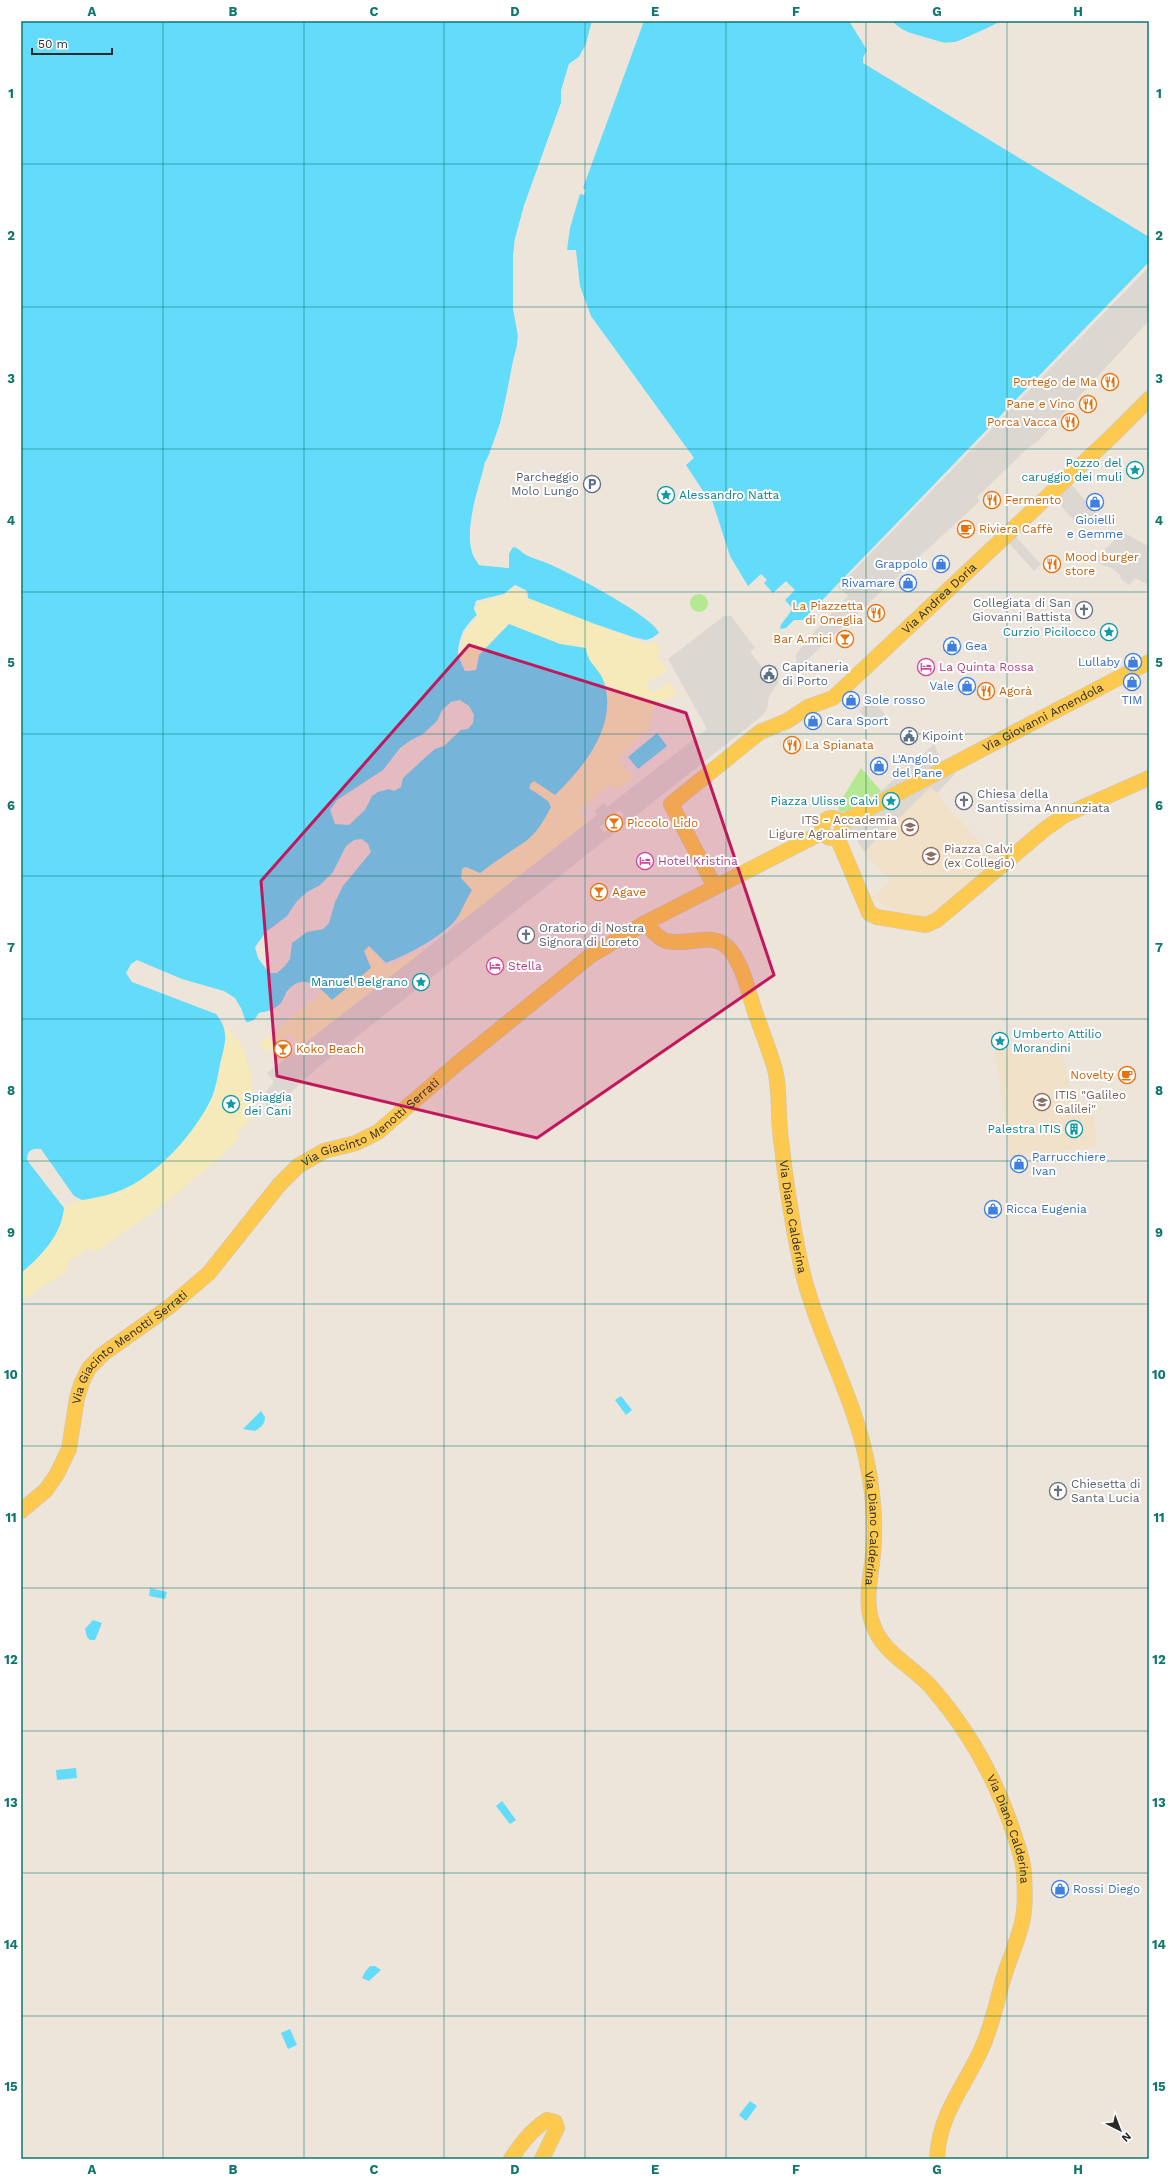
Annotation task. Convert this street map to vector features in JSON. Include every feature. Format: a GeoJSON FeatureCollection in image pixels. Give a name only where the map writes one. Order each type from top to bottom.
{"type":"FeatureCollection","features":[{"type":"Feature","properties":{"kind":"main road","name":"Via Andrea Doria"},"geometry":{"type":"LineString","coordinates":[[715,887],[671,804],[760,732],[787,721],[808,707],[815,706],[833,698],[1066,480],[1149,399]]}},
{"type":"Feature","properties":{"kind":"main road","name":"Via Giovanni Amendola"},"geometry":{"type":"LineString","coordinates":[[867,810],[1149,662]]}},
{"type":"Feature","properties":{"kind":"main road"},"geometry":{"type":"LineString","coordinates":[[834,831],[869,913],[877,917],[926,925],[937,920],[1045,829],[1065,815],[1149,778]]}},
{"type":"Feature","properties":{"kind":"main road","name":"Via Giacinto Menotti Serrati"},"geometry":{"type":"LineString","coordinates":[[21,1511],[46,1490],[57,1474],[69,1449],[77,1398],[82,1382],[90,1368],[103,1354],[169,1307],[209,1273],[279,1184],[298,1166],[324,1151],[356,1143],[378,1132],[564,976],[590,956],[645,923],[715,887],[834,831],[867,810]]}},
{"type":"Feature","properties":{"kind":"main road","name":"Via Diano Calderina"},"geometry":{"type":"LineString","coordinates":[[645,923],[656,936],[665,940],[683,942],[716,939],[724,943],[732,952],[740,967],[775,1070],[780,1098],[779,1123],[788,1200],[803,1272],[818,1320],[844,1386],[867,1461],[874,1514],[874,1541],[868,1596],[871,1621],[882,1644],[898,1660],[913,1669],[933,1689],[964,1731],[990,1774],[1003,1800],[1023,1865],[1025,1901],[1022,1927],[982,2048],[946,2113],[941,2129],[937,2159]]}},
{"type":"Feature","properties":{"kind":"main road"},"geometry":{"type":"LineString","coordinates":[[511,2159],[522,2143],[538,2126],[547,2120],[555,2122],[557,2128],[542,2159]]}},
{"type":"Feature","properties":{"kind":"highlighted area"},"geometry":{"type":"Polygon","coordinates":[[[469,645],[686,713],[774,975],[537,1138],[277,1076],[261,881],[469,645]]]}},
{"type":"Feature","properties":{"kind":"shaded area"},"geometry":{"type":"Polygon","coordinates":[[[1149,267],[1149,321],[1038,441],[1027,449],[977,497],[980,501],[797,669],[796,654],[815,631],[848,596],[838,587],[1149,267]]]}},
{"type":"Feature","properties":{"kind":"shaded area"},"geometry":{"type":"Polygon","coordinates":[[[1071,484],[1096,513],[1080,527],[1055,499],[1071,484]]]}},
{"type":"Feature","properties":{"kind":"shaded area"},"geometry":{"type":"Polygon","coordinates":[[[1123,532],[1149,547],[1149,585],[1135,578],[1129,585],[1121,579],[1120,575],[1112,568],[1104,566],[1095,559],[1123,532]]]}},
{"type":"Feature","properties":{"kind":"shaded area"},"geometry":{"type":"Polygon","coordinates":[[[1014,535],[1041,564],[1034,571],[1007,541],[1014,535]]]}},
{"type":"Feature","properties":{"kind":"shaded area"},"geometry":{"type":"Polygon","coordinates":[[[724,616],[731,616],[755,648],[750,652],[766,672],[763,675],[768,680],[775,674],[771,669],[776,665],[778,683],[769,696],[767,709],[763,715],[623,826],[619,820],[624,815],[620,810],[600,827],[604,832],[610,828],[614,833],[316,1069],[270,1112],[267,1109],[264,1094],[274,1082],[267,1073],[597,815],[594,811],[604,803],[607,807],[707,729],[668,659],[724,616]]]}},
{"type":"Feature","properties":{"kind":"shaded area"},"geometry":{"type":"Polygon","coordinates":[[[873,700],[887,717],[877,727],[870,719],[868,721],[859,710],[873,700]]]}},
{"type":"Feature","properties":{"kind":"shaded area","name":"Piazza Ulisse Calvi"},"geometry":{"type":"Polygon","coordinates":[[[934,744],[943,763],[955,774],[937,793],[931,787],[864,852],[838,810],[845,813],[850,812],[881,791],[907,768],[904,764],[908,761],[912,765],[934,744]]]}},
{"type":"Feature","properties":{"kind":"shaded area","name":"Piazza Calvi (ex Collegio)"},"geometry":{"type":"Polygon","coordinates":[[[931,786],[948,808],[998,860],[929,918],[890,909],[872,898],[891,880],[863,851],[931,786]]]}},
{"type":"Feature","properties":{"kind":"shaded area","name":"ITIS \"Galileo Galilei\""},"geometry":{"type":"Polygon","coordinates":[[[1053,1043],[1064,1057],[1072,1098],[1093,1106],[1097,1147],[1010,1157],[995,1050],[1053,1043]]]}},
{"type":"Feature","properties":{"kind":"green space"},"geometry":{"type":"Polygon","coordinates":[[[699,594],[705,597],[708,603],[705,609],[699,612],[693,609],[690,603],[693,597],[699,594]]]}},
{"type":"Feature","properties":{"kind":"green space"},"geometry":{"type":"Polygon","coordinates":[[[861,768],[881,791],[854,809],[843,812],[838,810],[840,802],[861,768]]]}},
{"type":"Feature","properties":{"kind":"sand"},"geometry":{"type":"Polygon","coordinates":[[[515,585],[527,591],[528,598],[647,644],[656,642],[662,652],[656,655],[668,671],[646,683],[652,693],[670,682],[677,694],[652,707],[654,710],[649,715],[650,726],[618,760],[633,777],[617,790],[610,784],[578,812],[588,822],[461,923],[458,916],[472,890],[461,878],[461,869],[466,867],[480,873],[503,855],[524,843],[534,833],[542,822],[548,801],[529,788],[531,783],[534,781],[555,795],[587,759],[602,730],[606,714],[607,698],[604,682],[600,673],[591,662],[586,648],[560,644],[509,624],[479,655],[476,670],[465,671],[458,654],[463,631],[476,601],[515,585]]]}},
{"type":"Feature","properties":{"kind":"sand"},"geometry":{"type":"Polygon","coordinates":[[[369,946],[385,965],[391,965],[428,948],[300,1047],[289,1034],[266,1052],[259,1044],[317,997],[321,991],[324,991],[332,999],[371,968],[364,951],[369,946]]]}},
{"type":"Feature","properties":{"kind":"sand"},"geometry":{"type":"Polygon","coordinates":[[[224,1023],[243,1046],[251,1075],[255,1112],[253,1118],[236,1133],[240,1137],[217,1160],[159,1208],[95,1252],[87,1249],[66,1264],[69,1270],[21,1301],[21,1273],[36,1260],[49,1245],[59,1228],[64,1208],[74,1202],[128,1187],[154,1170],[218,1077],[226,1036],[224,1023]]]}},
{"type":"Feature","properties":{"kind":"water"},"geometry":{"type":"Polygon","coordinates":[[[21,21],[592,21],[586,44],[579,57],[569,64],[561,91],[561,103],[524,206],[515,239],[513,257],[513,294],[518,336],[517,346],[503,414],[478,487],[471,522],[470,538],[474,557],[479,565],[509,568],[509,554],[513,547],[524,554],[559,569],[609,595],[642,616],[653,625],[659,633],[646,640],[633,637],[528,598],[527,591],[515,585],[504,594],[476,601],[474,609],[477,615],[463,632],[458,647],[459,657],[465,671],[476,670],[479,655],[509,624],[560,644],[586,648],[591,662],[602,677],[607,698],[606,714],[602,730],[587,759],[555,795],[534,781],[531,783],[529,788],[548,801],[551,807],[539,827],[528,840],[480,873],[466,867],[462,869],[461,878],[472,890],[459,915],[445,930],[426,944],[386,963],[369,946],[364,951],[371,968],[332,1000],[312,983],[300,982],[288,990],[285,998],[277,1007],[259,1013],[252,1021],[246,1022],[241,1008],[235,998],[224,991],[182,979],[137,960],[131,964],[126,973],[132,982],[216,1014],[220,1020],[225,1032],[225,1044],[212,1097],[188,1136],[165,1160],[140,1180],[111,1194],[82,1200],[74,1196],[41,1149],[30,1151],[27,1160],[64,1208],[59,1228],[49,1245],[36,1260],[21,1273],[21,21]]]}},
{"type":"Feature","properties":{"kind":"water"},"geometry":{"type":"Polygon","coordinates":[[[644,21],[849,21],[867,50],[863,58],[863,63],[1149,237],[1149,262],[803,620],[794,620],[786,628],[780,629],[792,608],[785,600],[795,590],[786,581],[773,593],[764,583],[767,580],[761,574],[748,586],[730,556],[712,500],[707,497],[686,465],[694,458],[591,316],[580,286],[576,250],[567,250],[570,228],[580,194],[584,195],[586,190],[583,188],[644,21]]]}},
{"type":"Feature","properties":{"kind":"water"},"geometry":{"type":"Polygon","coordinates":[[[892,21],[1001,21],[967,38],[948,43],[931,41],[922,38],[897,26],[892,21]]]}},
{"type":"Feature","properties":{"kind":"water"},"geometry":{"type":"Polygon","coordinates":[[[657,733],[667,746],[638,769],[628,757],[657,733]]]}},
{"type":"Feature","properties":{"kind":"water"},"geometry":{"type":"Polygon","coordinates":[[[621,1396],[632,1410],[626,1415],[615,1400],[621,1396]]]}},
{"type":"Feature","properties":{"kind":"water"},"geometry":{"type":"Polygon","coordinates":[[[261,1411],[265,1417],[261,1427],[255,1431],[243,1429],[261,1411]]]}},
{"type":"Feature","properties":{"kind":"water"},"geometry":{"type":"Polygon","coordinates":[[[150,1588],[167,1592],[165,1599],[149,1596],[150,1588]]]}},
{"type":"Feature","properties":{"kind":"water"},"geometry":{"type":"Polygon","coordinates":[[[93,1620],[102,1623],[95,1640],[90,1640],[87,1637],[85,1629],[93,1620]]]}},
{"type":"Feature","properties":{"kind":"water"},"geometry":{"type":"Polygon","coordinates":[[[76,1768],[77,1778],[57,1780],[56,1770],[76,1768]]]}},
{"type":"Feature","properties":{"kind":"water"},"geometry":{"type":"Polygon","coordinates":[[[502,1801],[516,1820],[510,1824],[496,1806],[502,1801]]]}},
{"type":"Feature","properties":{"kind":"water"},"geometry":{"type":"Polygon","coordinates":[[[370,1966],[375,1966],[381,1970],[369,1981],[362,1978],[370,1966]]]}},
{"type":"Feature","properties":{"kind":"water"},"geometry":{"type":"Polygon","coordinates":[[[290,2029],[297,2045],[288,2049],[281,2033],[290,2029]]]}},
{"type":"Feature","properties":{"kind":"water"},"geometry":{"type":"Polygon","coordinates":[[[750,2101],[757,2106],[746,2121],[739,2115],[750,2101]]]}},
{"type":"Feature","properties":{"kind":"pier"},"geometry":{"type":"Polygon","coordinates":[[[592,21],[594,21],[593,30],[588,45],[580,58],[570,65],[563,91],[563,103],[526,207],[517,240],[515,257],[515,309],[520,336],[519,346],[502,424],[494,448],[487,462],[472,532],[474,552],[480,563],[507,566],[507,553],[513,545],[509,554],[509,568],[479,565],[472,552],[470,532],[485,462],[493,448],[500,424],[517,346],[518,336],[513,309],[513,257],[515,239],[524,206],[561,103],[561,91],[569,64],[579,57],[586,44],[592,21]]]}},
{"type":"Feature","properties":{"kind":"pier"},"geometry":{"type":"Polygon","coordinates":[[[890,21],[904,31],[945,43],[956,42],[1003,21],[957,44],[945,45],[903,33],[890,21]]]}},
{"type":"Feature","properties":{"kind":"pier"},"geometry":{"type":"Polygon","coordinates":[[[515,585],[527,591],[528,598],[526,599],[525,592],[515,588],[505,595],[478,603],[476,609],[479,616],[465,632],[460,654],[466,669],[474,668],[478,653],[479,655],[476,670],[465,671],[458,654],[463,631],[477,615],[474,609],[476,601],[504,594],[515,585]]]}},
{"type":"Feature","properties":{"kind":"pier"},"geometry":{"type":"Polygon","coordinates":[[[460,700],[469,706],[474,715],[473,723],[468,729],[461,730],[444,746],[435,749],[428,755],[403,778],[401,787],[394,791],[389,789],[378,792],[372,796],[365,810],[349,825],[335,824],[330,810],[337,800],[383,770],[400,748],[423,734],[437,721],[442,710],[451,702],[460,700]]]}},
{"type":"Feature","properties":{"kind":"pier"},"geometry":{"type":"Polygon","coordinates":[[[362,839],[368,844],[371,852],[343,886],[335,902],[329,923],[323,929],[307,932],[292,943],[290,959],[285,966],[277,973],[269,973],[258,958],[255,947],[266,932],[287,916],[297,901],[307,892],[320,885],[333,872],[346,846],[354,840],[362,839]]]}},
{"type":"Feature","properties":{"kind":"pier"},"geometry":{"type":"Polygon","coordinates":[[[297,987],[289,992],[282,1006],[271,1013],[260,1015],[256,1021],[251,1024],[245,1023],[255,1020],[259,1013],[271,1011],[280,1005],[287,991],[297,987]]]}},
{"type":"Feature","properties":{"kind":"place","name":"Portego de Ma"},"geometry":{"type":"Point","coordinates":[1110,382]}},
{"type":"Feature","properties":{"kind":"place","name":"Pane e Vino"},"geometry":{"type":"Point","coordinates":[1088,404]}},
{"type":"Feature","properties":{"kind":"place","name":"Porca Vacca"},"geometry":{"type":"Point","coordinates":[1070,422]}},
{"type":"Feature","properties":{"kind":"place","name":"Pozzo del caruggio dei muli"},"geometry":{"type":"Point","coordinates":[1135,470]}},
{"type":"Feature","properties":{"kind":"place","name":"Parcheggio Molo Lungo"},"geometry":{"type":"Point","coordinates":[592,484]}},
{"type":"Feature","properties":{"kind":"place","name":"Alessandro Natta"},"geometry":{"type":"Point","coordinates":[666,495]}},
{"type":"Feature","properties":{"kind":"place","name":"Fermento"},"geometry":{"type":"Point","coordinates":[992,500]}},
{"type":"Feature","properties":{"kind":"place","name":"Gioielli e Gemme"},"geometry":{"type":"Point","coordinates":[1095,502]}},
{"type":"Feature","properties":{"kind":"place","name":"Riviera Caffè"},"geometry":{"type":"Point","coordinates":[966,529]}},
{"type":"Feature","properties":{"kind":"place","name":"Grappolo"},"geometry":{"type":"Point","coordinates":[941,564]}},
{"type":"Feature","properties":{"kind":"place","name":"Mood burger store"},"geometry":{"type":"Point","coordinates":[1052,564]}},
{"type":"Feature","properties":{"kind":"place","name":"Rivamare"},"geometry":{"type":"Point","coordinates":[908,583]}},
{"type":"Feature","properties":{"kind":"place","name":"Collegiata di San Giovanni Battista"},"geometry":{"type":"Point","coordinates":[1084,610]}},
{"type":"Feature","properties":{"kind":"place","name":"La Piazzetta di Oneglia"},"geometry":{"type":"Point","coordinates":[876,613]}},
{"type":"Feature","properties":{"kind":"place","name":"Curzio Picilocco"},"geometry":{"type":"Point","coordinates":[1109,632]}},
{"type":"Feature","properties":{"kind":"place","name":"Bar A.mici"},"geometry":{"type":"Point","coordinates":[845,639]}},
{"type":"Feature","properties":{"kind":"place","name":"Gea"},"geometry":{"type":"Point","coordinates":[952,646]}},
{"type":"Feature","properties":{"kind":"place","name":"Lullaby"},"geometry":{"type":"Point","coordinates":[1133,662]}},
{"type":"Feature","properties":{"kind":"place","name":"La Quinta Rossa"},"geometry":{"type":"Point","coordinates":[926,667]}},
{"type":"Feature","properties":{"kind":"place","name":"Capitaneria di Porto"},"geometry":{"type":"Point","coordinates":[769,674]}},
{"type":"Feature","properties":{"kind":"place","name":"TIM"},"geometry":{"type":"Point","coordinates":[1132,682]}},
{"type":"Feature","properties":{"kind":"place","name":"Vale"},"geometry":{"type":"Point","coordinates":[967,686]}},
{"type":"Feature","properties":{"kind":"place","name":"Agorà"},"geometry":{"type":"Point","coordinates":[986,691]}},
{"type":"Feature","properties":{"kind":"place","name":"Sole rosso"},"geometry":{"type":"Point","coordinates":[851,700]}},
{"type":"Feature","properties":{"kind":"place","name":"Cara Sport"},"geometry":{"type":"Point","coordinates":[813,721]}},
{"type":"Feature","properties":{"kind":"place","name":"Kipoint"},"geometry":{"type":"Point","coordinates":[909,736]}},
{"type":"Feature","properties":{"kind":"place","name":"La Spianata"},"geometry":{"type":"Point","coordinates":[792,745]}},
{"type":"Feature","properties":{"kind":"place","name":"L'Angolo del Pane"},"geometry":{"type":"Point","coordinates":[879,766]}},
{"type":"Feature","properties":{"kind":"place","name":"Piazza Ulisse Calvi"},"geometry":{"type":"Point","coordinates":[891,801]}},
{"type":"Feature","properties":{"kind":"place","name":"Chiesa della Santissima Annunziata"},"geometry":{"type":"Point","coordinates":[964,801]}},
{"type":"Feature","properties":{"kind":"place","name":"Piccolo Lido"},"geometry":{"type":"Point","coordinates":[614,823]}},
{"type":"Feature","properties":{"kind":"place","name":"ITS - Accademia Ligure Agroalimentare"},"geometry":{"type":"Point","coordinates":[910,827]}},
{"type":"Feature","properties":{"kind":"place","name":"Piazza Calvi (ex Collegio)"},"geometry":{"type":"Point","coordinates":[931,856]}},
{"type":"Feature","properties":{"kind":"place","name":"Hotel Kristina"},"geometry":{"type":"Point","coordinates":[645,861]}},
{"type":"Feature","properties":{"kind":"place","name":"Agave"},"geometry":{"type":"Point","coordinates":[599,892]}},
{"type":"Feature","properties":{"kind":"place","name":"Oratorio di Nostra Signora di Loreto"},"geometry":{"type":"Point","coordinates":[526,935]}},
{"type":"Feature","properties":{"kind":"place","name":"Stella"},"geometry":{"type":"Point","coordinates":[495,966]}},
{"type":"Feature","properties":{"kind":"place","name":"Manuel Belgrano"},"geometry":{"type":"Point","coordinates":[421,982]}},
{"type":"Feature","properties":{"kind":"place","name":"Umberto Attilio Morandini"},"geometry":{"type":"Point","coordinates":[1000,1041]}},
{"type":"Feature","properties":{"kind":"place","name":"Koko Beach"},"geometry":{"type":"Point","coordinates":[283,1049]}},
{"type":"Feature","properties":{"kind":"place","name":"Novelty"},"geometry":{"type":"Point","coordinates":[1127,1075]}},
{"type":"Feature","properties":{"kind":"place","name":"ITIS \"Galileo Galilei\""},"geometry":{"type":"Point","coordinates":[1042,1102]}},
{"type":"Feature","properties":{"kind":"place","name":"Spiaggia dei Cani"},"geometry":{"type":"Point","coordinates":[231,1104]}},
{"type":"Feature","properties":{"kind":"place","name":"Palestra ITIS"},"geometry":{"type":"Point","coordinates":[1074,1129]}},
{"type":"Feature","properties":{"kind":"place","name":"Parrucchiere Ivan"},"geometry":{"type":"Point","coordinates":[1019,1164]}},
{"type":"Feature","properties":{"kind":"place","name":"Ricca Eugenia"},"geometry":{"type":"Point","coordinates":[993,1209]}},
{"type":"Feature","properties":{"kind":"place","name":"Chiesetta di Santa Lucia"},"geometry":{"type":"Point","coordinates":[1058,1491]}},
{"type":"Feature","properties":{"kind":"place","name":"Rossi Diego"},"geometry":{"type":"Point","coordinates":[1060,1889]}}]}
